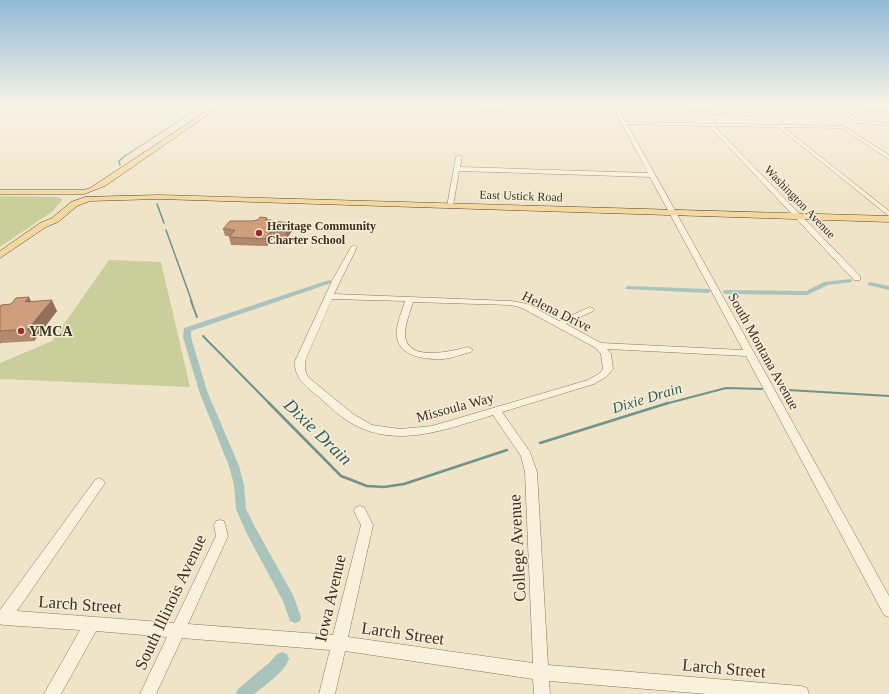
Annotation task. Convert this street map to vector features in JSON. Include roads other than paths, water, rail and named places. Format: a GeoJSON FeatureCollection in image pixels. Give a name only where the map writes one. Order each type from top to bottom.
{"type":"FeatureCollection","features":[{"type":"Feature","properties":{"kind":"main road"},"geometry":{"type":"LineString","coordinates":[[101,194],[105,187],[125,170],[172,137]]}},
{"type":"Feature","properties":{"kind":"main road"},"geometry":{"type":"LineString","coordinates":[[43,225],[55,220],[112,176],[125,170]]}},
{"type":"Feature","properties":{"kind":"main road","name":"East Ustick Road"},"geometry":{"type":"LineString","coordinates":[[0,192],[38,195],[62,194],[74,198],[97,191],[101,194],[112,196],[142,195],[152,197]]}},
{"type":"Feature","properties":{"kind":"main road","name":"East Ustick Road"},"geometry":{"type":"LineString","coordinates":[[0,192],[889,219]]}},
{"type":"Feature","properties":{"kind":"main road"},"geometry":{"type":"LineString","coordinates":[[0,255],[43,225],[74,198]]}},
{"type":"Feature","properties":{"kind":"street","name":"South Montana Avenue"},"geometry":{"type":"LineString","coordinates":[[632,137],[889,610]]}},
{"type":"Feature","properties":{"kind":"street","name":"Washington Avenue"},"geometry":{"type":"LineString","coordinates":[[723,137],[857,278]]}},
{"type":"Feature","properties":{"kind":"street"},"geometry":{"type":"LineString","coordinates":[[793,137],[889,214]]}},
{"type":"Feature","properties":{"kind":"street"},"geometry":{"type":"LineString","coordinates":[[859,137],[889,157]]}},
{"type":"Feature","properties":{"kind":"street"},"geometry":{"type":"LineString","coordinates":[[450,206],[459,157]]}},
{"type":"Feature","properties":{"kind":"street"},"geometry":{"type":"LineString","coordinates":[[457,169],[652,175]]}},
{"type":"Feature","properties":{"kind":"street"},"geometry":{"type":"LineString","coordinates":[[330,296],[354,247]]}},
{"type":"Feature","properties":{"kind":"street","name":"Helena Drive"},"geometry":{"type":"LineString","coordinates":[[330,296],[518,304],[560,324],[599,346],[749,353]]}},
{"type":"Feature","properties":{"kind":"street","name":"Missoula Way"},"geometry":{"type":"LineString","coordinates":[[330,296],[300,360],[299,369],[302,376],[350,417],[370,428],[400,433],[432,430],[591,382],[603,375],[608,369],[606,354],[599,346]]}},
{"type":"Feature","properties":{"kind":"street"},"geometry":{"type":"LineString","coordinates":[[410,299],[401,334],[404,346],[411,351],[430,357],[468,350]]}},
{"type":"Feature","properties":{"kind":"street"},"geometry":{"type":"LineString","coordinates":[[560,324],[590,309]]}},
{"type":"Feature","properties":{"kind":"street","name":"College Avenue"},"geometry":{"type":"LineString","coordinates":[[496,411],[526,454],[531,472],[542,694]]}},
{"type":"Feature","properties":{"kind":"street"},"geometry":{"type":"LineString","coordinates":[[2,617],[99,483]]}},
{"type":"Feature","properties":{"kind":"street","name":"Iowa Avenue"},"geometry":{"type":"LineString","coordinates":[[327,694],[367,525],[360,512]]}},
{"type":"Feature","properties":{"kind":"street","name":"South Illinois Avenue"},"geometry":{"type":"LineString","coordinates":[[148,694],[222,536],[220,525]]}},
{"type":"Feature","properties":{"kind":"street","name":"Larch Street"},"geometry":{"type":"LineString","coordinates":[[2,617],[339,643],[541,672],[749,692],[801,694]]}},
{"type":"Feature","properties":{"kind":"street"},"geometry":{"type":"LineString","coordinates":[[52,694],[92,624]]}},
{"type":"Feature","properties":{"kind":"waterway","name":"Dixie Drain"},"geometry":{"type":"LineString","coordinates":[[125,156],[154,137]]}},
{"type":"Feature","properties":{"kind":"waterway","name":"Dixie Drain"},"geometry":{"type":"LineString","coordinates":[[120,165],[119,161],[126,155]]}},
{"type":"Feature","properties":{"kind":"waterway","name":"Dixie Drain"},"geometry":{"type":"LineString","coordinates":[[157,204],[164,223]]}},
{"type":"Feature","properties":{"kind":"waterway","name":"Dixie Drain"},"geometry":{"type":"LineString","coordinates":[[166,230],[192,302]]}},
{"type":"Feature","properties":{"kind":"waterway"},"geometry":{"type":"LineString","coordinates":[[725,292],[807,293],[826,283],[850,281]]}},
{"type":"Feature","properties":{"kind":"waterway"},"geometry":{"type":"LineString","coordinates":[[295,617],[289,599],[250,529],[241,509],[239,485],[234,466],[203,391],[187,337],[187,330],[329,282]]}},
{"type":"Feature","properties":{"kind":"waterway"},"geometry":{"type":"LineString","coordinates":[[870,284],[889,288]]}},
{"type":"Feature","properties":{"kind":"waterway"},"geometry":{"type":"LineString","coordinates":[[628,288],[708,291]]}},
{"type":"Feature","properties":{"kind":"waterway","name":"Dixie Drain"},"geometry":{"type":"LineString","coordinates":[[191,301],[197,317]]}},
{"type":"Feature","properties":{"kind":"waterway","name":"Dixie Drain"},"geometry":{"type":"LineString","coordinates":[[203,336],[270,404]]}},
{"type":"Feature","properties":{"kind":"waterway","name":"Dixie Drain"},"geometry":{"type":"LineString","coordinates":[[665,404],[726,388],[762,389]]}},
{"type":"Feature","properties":{"kind":"waterway","name":"Dixie Drain"},"geometry":{"type":"LineString","coordinates":[[788,390],[889,396]]}},
{"type":"Feature","properties":{"kind":"waterway","name":"Dixie Drain"},"geometry":{"type":"LineString","coordinates":[[269,403],[341,476],[367,486],[384,487],[404,484],[507,450]]}},
{"type":"Feature","properties":{"kind":"waterway","name":"Dixie Drain"},"geometry":{"type":"LineString","coordinates":[[540,443],[668,403]]}},
{"type":"Feature","properties":{"kind":"waterway"},"geometry":{"type":"LineString","coordinates":[[243,694],[275,667],[282,659]]}},
{"type":"Feature","properties":{"kind":"place","name":"Heritage Community Charter School"},"geometry":{"type":"Point","coordinates":[259,233]}},
{"type":"Feature","properties":{"kind":"place","name":"YMCA"},"geometry":{"type":"Point","coordinates":[21,331]}}]}
